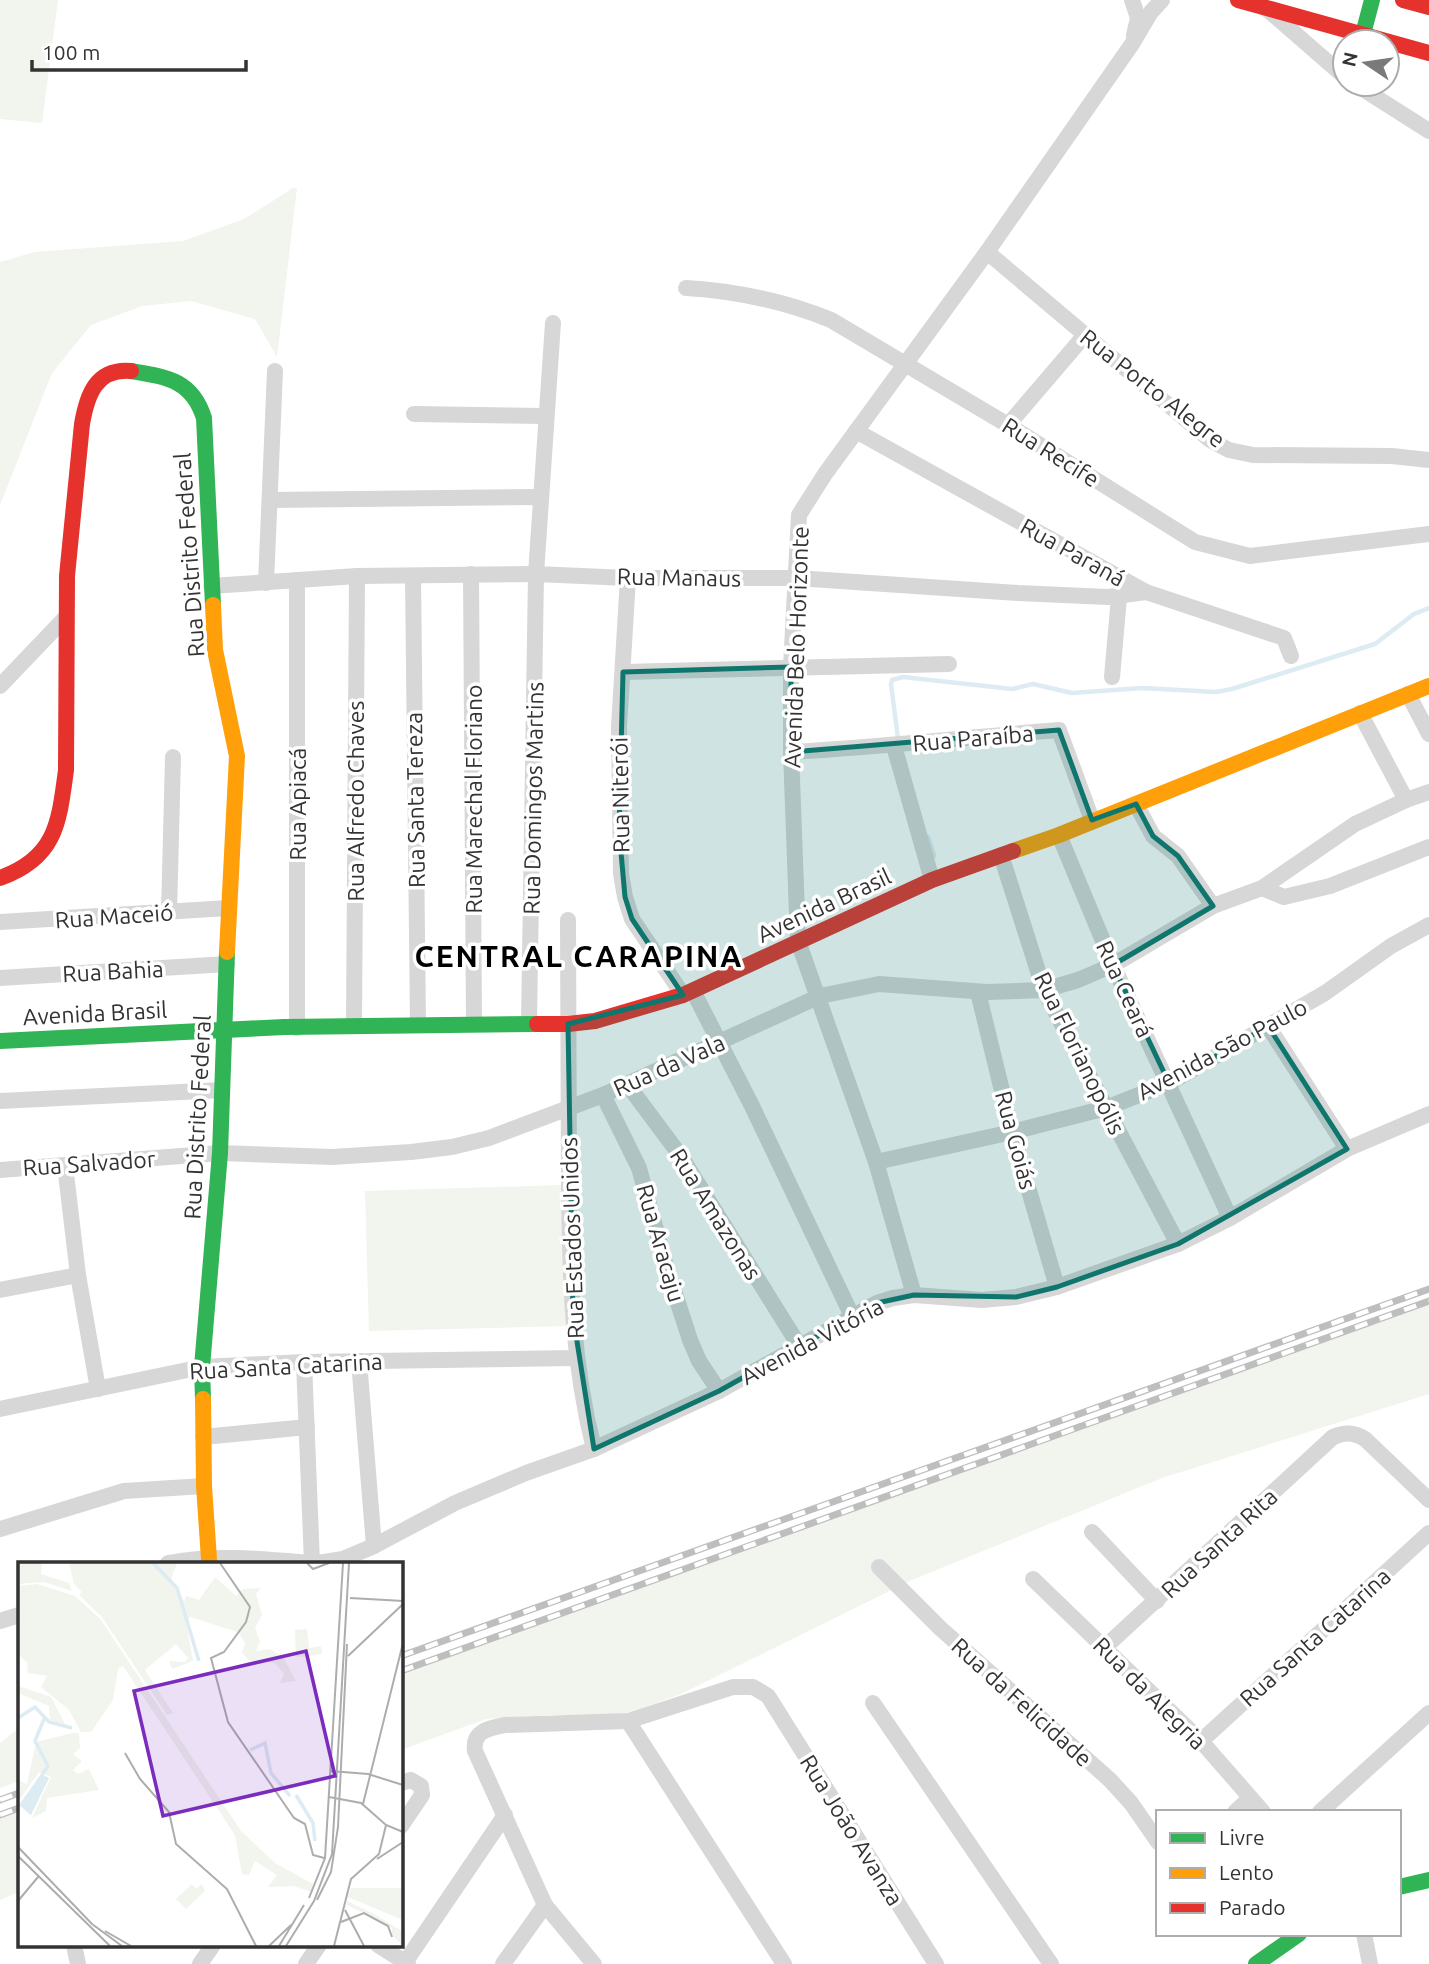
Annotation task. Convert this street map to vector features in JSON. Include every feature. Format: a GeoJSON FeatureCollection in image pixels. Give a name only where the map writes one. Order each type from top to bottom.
{"type":"FeatureCollection","features":[{"type":"Feature","properties":{"kind":"street"},"geometry":{"type":"LineString","coordinates":[[1132,0],[1138,18],[1132,44]]}},
{"type":"Feature","properties":{"kind":"street","name":"Avenida Belo Horizonte"},"geometry":{"type":"LineString","coordinates":[[915,1295],[876,1162],[820,996],[798,940],[791,752],[791,667],[799,515],[904,363],[987,252],[1132,44],[1151,12],[1162,0]]}},
{"type":"Feature","properties":{"kind":"street"},"geometry":{"type":"LineString","coordinates":[[1238,0],[1340,28]]}},
{"type":"Feature","properties":{"kind":"street"},"geometry":{"type":"LineString","coordinates":[[1365,28],[1372,0]]}},
{"type":"Feature","properties":{"kind":"street"},"geometry":{"type":"LineString","coordinates":[[1403,0],[1429,7]]}},
{"type":"Feature","properties":{"kind":"street"},"geometry":{"type":"LineString","coordinates":[[1265,8],[1331,65]]}},
{"type":"Feature","properties":{"kind":"street"},"geometry":{"type":"LineString","coordinates":[[1401,45],[1429,53]]}},
{"type":"Feature","properties":{"kind":"street"},"geometry":{"type":"LineString","coordinates":[[1377,98],[1429,131]]}},
{"type":"Feature","properties":{"kind":"street","name":"Rua Porto Alegre"},"geometry":{"type":"LineString","coordinates":[[987,252],[1210,440],[1230,450],[1253,456],[1392,456],[1429,460]]}},
{"type":"Feature","properties":{"kind":"street","name":"Rua Recife"},"geometry":{"type":"LineString","coordinates":[[686,288],[729,291],[802,308],[831,320],[1008,425],[1195,542],[1250,556],[1429,534]]}},
{"type":"Feature","properties":{"kind":"street","name":"Rua Domingos Martins"},"geometry":{"type":"LineString","coordinates":[[530,1023],[536,573],[554,323]]}},
{"type":"Feature","properties":{"kind":"street"},"geometry":{"type":"LineString","coordinates":[[1008,425],[1085,335]]}},
{"type":"Feature","properties":{"kind":"street","name":"Rua Distrito Federal"},"geometry":{"type":"LineString","coordinates":[[0,878],[31,866],[44,850],[57,821],[66,778],[66,617],[70,530],[84,406],[93,386],[107,373],[123,370],[178,381],[190,389],[200,402],[204,418],[215,650],[237,755],[228,908],[220,1153],[202,1367],[204,1486],[209,1559]]}},
{"type":"Feature","properties":{"kind":"street"},"geometry":{"type":"LineString","coordinates":[[266,583],[275,371]]}},
{"type":"Feature","properties":{"kind":"street"},"geometry":{"type":"LineString","coordinates":[[414,414],[546,416]]}},
{"type":"Feature","properties":{"kind":"street","name":"Rua Paraná"},"geometry":{"type":"LineString","coordinates":[[856,431],[1146,592],[1284,638],[1291,656]]}},
{"type":"Feature","properties":{"kind":"street"},"geometry":{"type":"LineString","coordinates":[[271,500],[540,497]]}},
{"type":"Feature","properties":{"kind":"street","name":"Rua Manaus"},"geometry":{"type":"LineString","coordinates":[[211,586],[357,576],[536,573],[628,578],[796,578],[1119,597],[1146,592]]}},
{"type":"Feature","properties":{"kind":"street","name":"Rua Marechal Floriano"},"geometry":{"type":"LineString","coordinates":[[471,574],[474,1024]]}},
{"type":"Feature","properties":{"kind":"street","name":"Rua Alfredo Chaves"},"geometry":{"type":"LineString","coordinates":[[354,1025],[357,576]]}},
{"type":"Feature","properties":{"kind":"street","name":"Rua Santa Tereza"},"geometry":{"type":"LineString","coordinates":[[413,576],[418,1025]]}},
{"type":"Feature","properties":{"kind":"street","name":"Rua Niterói"},"geometry":{"type":"LineString","coordinates":[[628,578],[619,727],[619,830],[625,897],[632,919],[688,993],[719,1043],[852,1316]]}},
{"type":"Feature","properties":{"kind":"street","name":"Rua Apiacá"},"geometry":{"type":"LineString","coordinates":[[297,580],[297,1028]]}},
{"type":"Feature","properties":{"kind":"street"},"geometry":{"type":"LineString","coordinates":[[1112,677],[1119,597]]}},
{"type":"Feature","properties":{"kind":"street"},"geometry":{"type":"LineString","coordinates":[[0,686],[66,617]]}},
{"type":"Feature","properties":{"kind":"street"},"geometry":{"type":"LineString","coordinates":[[624,672],[949,664]]}},
{"type":"Feature","properties":{"kind":"street","name":"Avenida Brasil"},"geometry":{"type":"LineString","coordinates":[[0,1041],[354,1025],[568,1024],[595,1021],[688,993],[932,880],[1059,835],[1429,687]]}},
{"type":"Feature","properties":{"kind":"street"},"geometry":{"type":"LineString","coordinates":[[1408,694],[1429,734]]}},
{"type":"Feature","properties":{"kind":"street"},"geometry":{"type":"LineString","coordinates":[[1360,713],[1406,800]]}},
{"type":"Feature","properties":{"kind":"street","name":"Rua Paraíba"},"geometry":{"type":"LineString","coordinates":[[791,752],[894,746],[951,738],[1059,730],[1092,820]]}},
{"type":"Feature","properties":{"kind":"street"},"geometry":{"type":"LineString","coordinates":[[894,746],[932,880]]}},
{"type":"Feature","properties":{"kind":"street"},"geometry":{"type":"LineString","coordinates":[[169,913],[173,757]]}},
{"type":"Feature","properties":{"kind":"street","name":"Rua da Vala"},"geometry":{"type":"LineString","coordinates":[[220,1153],[332,1157],[438,1149],[489,1138],[568,1110],[820,996],[879,984],[978,992],[1044,990],[1078,980],[1113,965],[1213,906],[1262,888],[1355,824],[1429,792]]}},
{"type":"Feature","properties":{"kind":"street"},"geometry":{"type":"LineString","coordinates":[[1136,804],[1153,836],[1178,856],[1213,906]]}},
{"type":"Feature","properties":{"kind":"street","name":"Rua Ceará"},"geometry":{"type":"LineString","coordinates":[[1059,835],[1113,965],[1230,1218]]}},
{"type":"Feature","properties":{"kind":"street"},"geometry":{"type":"LineString","coordinates":[[1262,888],[1284,897],[1330,886],[1429,847]]}},
{"type":"Feature","properties":{"kind":"street","name":"Rua Florianopólis"},"geometry":{"type":"LineString","coordinates":[[1001,855],[1044,990],[1178,1244]]}},
{"type":"Feature","properties":{"kind":"street","name":"Rua Maceió"},"geometry":{"type":"LineString","coordinates":[[0,922],[228,908]]}},
{"type":"Feature","properties":{"kind":"street","name":"Rua Estados Unidos"},"geometry":{"type":"LineString","coordinates":[[568,920],[570,1276],[576,1358],[582,1401],[594,1449]]}},
{"type":"Feature","properties":{"kind":"street","name":"Avenida São Paulo"},"geometry":{"type":"LineString","coordinates":[[876,1162],[1106,1108],[1169,1083],[1325,993],[1391,946],[1429,925]]}},
{"type":"Feature","properties":{"kind":"street","name":"Rua Bahia"},"geometry":{"type":"LineString","coordinates":[[0,978],[227,964]]}},
{"type":"Feature","properties":{"kind":"street","name":"Rua Goiás"},"geometry":{"type":"LineString","coordinates":[[978,992],[1012,1132],[1057,1287]]}},
{"type":"Feature","properties":{"kind":"street"},"geometry":{"type":"LineString","coordinates":[[1268,1026],[1347,1149]]}},
{"type":"Feature","properties":{"kind":"street","name":"Rua Amazonas"},"geometry":{"type":"LineString","coordinates":[[627,1084],[680,1155],[800,1347]]}},
{"type":"Feature","properties":{"kind":"street"},"geometry":{"type":"LineString","coordinates":[[0,1101],[222,1090]]}},
{"type":"Feature","properties":{"kind":"street","name":"Rua Aracaju"},"geometry":{"type":"LineString","coordinates":[[603,1095],[639,1168],[690,1340],[699,1361],[719,1391]]}},
{"type":"Feature","properties":{"kind":"street","name":"Avenida Vitória"},"geometry":{"type":"LineString","coordinates":[[324,1562],[343,1559],[374,1546],[455,1503],[526,1473],[594,1449],[719,1391],[852,1316],[893,1298],[915,1295],[982,1300],[1016,1297],[1057,1287],[1178,1244],[1230,1218],[1347,1149],[1429,1114]]}},
{"type":"Feature","properties":{"kind":"street","name":"Rua Salvador"},"geometry":{"type":"LineString","coordinates":[[0,1170],[220,1153]]}},
{"type":"Feature","properties":{"kind":"street"},"geometry":{"type":"LineString","coordinates":[[65,1165],[78,1275],[98,1389]]}},
{"type":"Feature","properties":{"kind":"street"},"geometry":{"type":"LineString","coordinates":[[0,1290],[78,1275]]}},
{"type":"Feature","properties":{"kind":"street","name":"Rua Santa Catarina"},"geometry":{"type":"LineString","coordinates":[[0,1409],[202,1367],[304,1362],[576,1358]]}},
{"type":"Feature","properties":{"kind":"street"},"geometry":{"type":"LineString","coordinates":[[359,1361],[374,1546]]}},
{"type":"Feature","properties":{"kind":"street"},"geometry":{"type":"LineString","coordinates":[[304,1362],[311,1562]]}},
{"type":"Feature","properties":{"kind":"street"},"geometry":{"type":"LineString","coordinates":[[203,1437],[307,1427]]}},
{"type":"Feature","properties":{"kind":"street","name":"Rua Santa Rita"},"geometry":{"type":"LineString","coordinates":[[1105,1647],[1333,1437],[1344,1432],[1365,1439],[1429,1500]]}},
{"type":"Feature","properties":{"kind":"street"},"geometry":{"type":"LineString","coordinates":[[0,1529],[124,1491],[204,1486]]}},
{"type":"Feature","properties":{"kind":"street"},"geometry":{"type":"LineString","coordinates":[[1092,1532],[1157,1601]]}},
{"type":"Feature","properties":{"kind":"street","name":"Rua Santa Catarina"},"geometry":{"type":"LineString","coordinates":[[1200,1741],[1429,1533]]}},
{"type":"Feature","properties":{"kind":"street"},"geometry":{"type":"LineString","coordinates":[[178,1562],[240,1558],[297,1562]]}},
{"type":"Feature","properties":{"kind":"street","name":"Rua da Felicidade"},"geometry":{"type":"LineString","coordinates":[[879,1567],[940,1628],[1110,1780],[1131,1803],[1156,1839]]}},
{"type":"Feature","properties":{"kind":"street","name":"Rua da Alegria"},"geometry":{"type":"LineString","coordinates":[[1034,1579],[1200,1741],[1261,1810]]}},
{"type":"Feature","properties":{"kind":"street"},"geometry":{"type":"LineString","coordinates":[[0,1621],[18,1615]]}},
{"type":"Feature","properties":{"kind":"street","name":"Rua João Avanza"},"geometry":{"type":"LineString","coordinates":[[628,1721],[733,1687],[753,1687],[768,1696],[936,1964]]}},
{"type":"Feature","properties":{"kind":"street"},"geometry":{"type":"LineString","coordinates":[[873,1703],[1051,1964]]}},
{"type":"Feature","properties":{"kind":"street"},"geometry":{"type":"LineString","coordinates":[[1322,1810],[1429,1713]]}},
{"type":"Feature","properties":{"kind":"street"},"geometry":{"type":"LineString","coordinates":[[594,1964],[545,1905],[475,1751],[475,1739],[479,1733],[491,1728],[558,1722],[628,1721],[784,1964]]}},
{"type":"Feature","properties":{"kind":"street"},"geometry":{"type":"LineString","coordinates":[[402,1783],[411,1780],[421,1786],[422,1795],[402,1825]]}},
{"type":"Feature","properties":{"kind":"street"},"geometry":{"type":"LineString","coordinates":[[1237,1810],[1250,1798]]}},
{"type":"Feature","properties":{"kind":"street"},"geometry":{"type":"LineString","coordinates":[[380,1946],[406,1963],[505,1815]]}},
{"type":"Feature","properties":{"kind":"street"},"geometry":{"type":"LineString","coordinates":[[1401,1887],[1429,1880]]}},
{"type":"Feature","properties":{"kind":"street"},"geometry":{"type":"LineString","coordinates":[[503,1964],[545,1905]]}},
{"type":"Feature","properties":{"kind":"street"},"geometry":{"type":"LineString","coordinates":[[1256,1964],[1296,1936]]}},
{"type":"Feature","properties":{"kind":"street"},"geometry":{"type":"LineString","coordinates":[[1364,1936],[1370,1964]]}},
{"type":"Feature","properties":{"kind":"street"},"geometry":{"type":"LineString","coordinates":[[74,1946],[78,1964]]}},
{"type":"Feature","properties":{"kind":"street"},"geometry":{"type":"LineString","coordinates":[[200,1964],[212,1946]]}},
{"type":"Feature","properties":{"kind":"street"},"geometry":{"type":"LineString","coordinates":[[306,1964],[318,1946]]}},
{"type":"Feature","properties":{"kind":"highlighted area"},"geometry":{"type":"Polygon","coordinates":[[[791,667],[791,752],[1059,730],[1092,820],[1136,804],[1153,836],[1178,856],[1213,906],[1113,965],[1169,1083],[1268,1026],[1347,1149],[1178,1244],[1057,1287],[1016,1297],[914,1295],[877,1303],[719,1391],[594,1449],[573,1316],[568,1024],[683,995],[632,919],[625,897],[619,830],[623,672],[791,667]]]}},
{"type":"Feature","properties":{"kind":"shaded area"},"geometry":{"type":"Polygon","coordinates":[[[0,0],[58,0],[42,123],[0,119],[0,0]]]}},
{"type":"Feature","properties":{"kind":"shaded area"},"geometry":{"type":"Polygon","coordinates":[[[297,188],[277,357],[255,319],[191,301],[142,306],[91,325],[52,373],[0,505],[0,262],[34,252],[183,241],[244,219],[297,188]]]}},
{"type":"Feature","properties":{"kind":"shaded area"},"geometry":{"type":"Polygon","coordinates":[[[563,1185],[566,1326],[369,1331],[365,1191],[563,1185]]]}},
{"type":"Feature","properties":{"kind":"shaded area"},"geometry":{"type":"Polygon","coordinates":[[[1429,1300],[1429,1394],[1162,1478],[912,1580],[681,1694],[639,1709],[614,1716],[549,1715],[486,1719],[402,1750],[402,1668],[1285,1357],[1429,1300]]]}},
{"type":"Feature","properties":{"kind":"shaded area"},"geometry":{"type":"Polygon","coordinates":[[[18,1729],[18,1781],[0,1788],[0,1743],[18,1729]]]}},
{"type":"Feature","properties":{"kind":"shaded area"},"geometry":{"type":"Polygon","coordinates":[[[18,1811],[18,1892],[0,1900],[0,1818],[18,1811]]]}},
{"type":"Feature","properties":{"kind":"waterway"},"geometry":{"type":"LineString","coordinates":[[898,739],[891,684],[892,680],[903,677],[1012,689],[1033,684],[1072,693],[1142,688],[1216,692],[1375,644],[1414,614],[1429,608]]}},
{"type":"Feature","properties":{"kind":"waterway"},"geometry":{"type":"LineString","coordinates":[[928,837],[934,856]]}},
{"type":"Feature","properties":{"kind":"railway"},"geometry":{"type":"LineString","coordinates":[[402,1656],[1429,1289]]}},
{"type":"Feature","properties":{"kind":"railway"},"geometry":{"type":"LineString","coordinates":[[402,1671],[1429,1301]]}},
{"type":"Feature","properties":{"kind":"railway"},"geometry":{"type":"LineString","coordinates":[[0,1800],[18,1793]]}},
{"type":"Feature","properties":{"kind":"railway"},"geometry":{"type":"LineString","coordinates":[[0,1815],[18,1808]]}},
{"type":"Feature","properties":{"kind":"traffic: fast"},"geometry":{"type":"LineString","coordinates":[[1365,28],[1372,0]]}},
{"type":"Feature","properties":{"kind":"traffic: fast"},"geometry":{"type":"LineString","coordinates":[[131,371],[176,382],[193,395],[204,418],[213,605]]}},
{"type":"Feature","properties":{"kind":"traffic: fast"},"geometry":{"type":"LineString","coordinates":[[203,1399],[202,1367],[220,1153],[227,952]]}},
{"type":"Feature","properties":{"kind":"traffic: fast"},"geometry":{"type":"LineString","coordinates":[[0,1041],[284,1027],[537,1024]]}},
{"type":"Feature","properties":{"kind":"traffic: fast"},"geometry":{"type":"LineString","coordinates":[[1401,1887],[1429,1880]]}},
{"type":"Feature","properties":{"kind":"traffic: fast"},"geometry":{"type":"LineString","coordinates":[[1256,1964],[1296,1936]]}},
{"type":"Feature","properties":{"kind":"traffic: slow"},"geometry":{"type":"LineString","coordinates":[[213,605],[215,650],[237,756],[227,952]]}},
{"type":"Feature","properties":{"kind":"traffic: slow"},"geometry":{"type":"LineString","coordinates":[[1013,851],[1429,686]]}},
{"type":"Feature","properties":{"kind":"traffic: slow"},"geometry":{"type":"LineString","coordinates":[[203,1399],[204,1486],[209,1559]]}},
{"type":"Feature","properties":{"kind":"traffic: jam"},"geometry":{"type":"LineString","coordinates":[[1238,0],[1429,53]]}},
{"type":"Feature","properties":{"kind":"traffic: jam"},"geometry":{"type":"LineString","coordinates":[[1403,0],[1429,7]]}},
{"type":"Feature","properties":{"kind":"traffic: jam"},"geometry":{"type":"LineString","coordinates":[[0,878],[33,860],[44,849],[57,822],[66,770],[67,576],[82,424],[90,394],[101,379],[119,371],[131,371]]}},
{"type":"Feature","properties":{"kind":"traffic: jam"},"geometry":{"type":"LineString","coordinates":[[537,1024],[595,1021],[683,995],[932,880],[1013,851]]}},
{"type":"Feature","properties":{"kind":"district","name":"CENTRAL CARAPINA"},"geometry":{"type":"Point","coordinates":[579,956]}}]}
